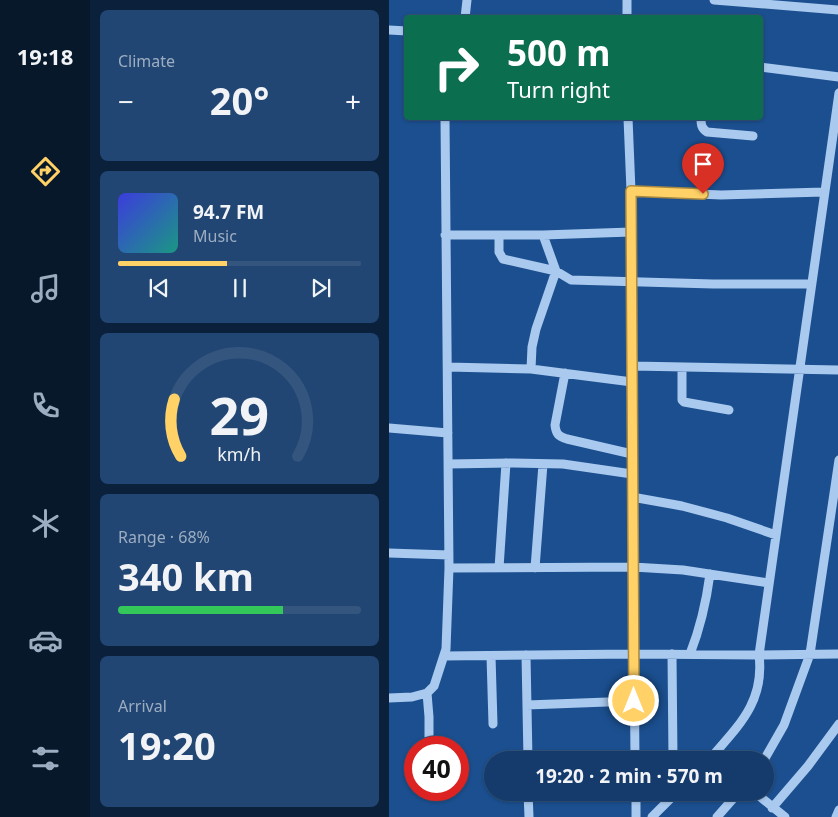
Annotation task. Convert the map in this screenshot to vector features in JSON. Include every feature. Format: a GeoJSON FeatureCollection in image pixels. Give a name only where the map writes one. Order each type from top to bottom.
{"type":"FeatureCollection","features":[{"type":"Feature","properties":{"kind":"street"},"geometry":{"type":"LineString","coordinates":[[465,15],[467,0]]}},
{"type":"Feature","properties":{"kind":"street"},"geometry":{"type":"LineString","coordinates":[[627,0],[627,15]]}},
{"type":"Feature","properties":{"kind":"street"},"geometry":{"type":"LineString","coordinates":[[714,0],[810,4],[838,10]]}},
{"type":"Feature","properties":{"kind":"street"},"geometry":{"type":"LineString","coordinates":[[389,30],[404,30]]}},
{"type":"Feature","properties":{"kind":"street"},"geometry":{"type":"LineString","coordinates":[[763,67],[838,77]]}},
{"type":"Feature","properties":{"kind":"street"},"geometry":{"type":"LineString","coordinates":[[716,751],[751,708],[759,690],[761,668],[759,655],[838,93]]}},
{"type":"Feature","properties":{"kind":"street"},"geometry":{"type":"LineString","coordinates":[[389,698],[413,697],[427,693],[434,686],[444,656],[449,568],[449,368],[445,234],[445,120]]}},
{"type":"Feature","properties":{"kind":"street"},"geometry":{"type":"LineString","coordinates":[[628,120],[631,191],[635,751]]}},
{"type":"Feature","properties":{"kind":"street"},"geometry":{"type":"LineString","coordinates":[[701,120],[701,125],[707,132],[753,136]]}},
{"type":"Feature","properties":{"kind":"street"},"geometry":{"type":"LineString","coordinates":[[631,191],[721,195],[824,192]]}},
{"type":"Feature","properties":{"kind":"street"},"geometry":{"type":"LineString","coordinates":[[445,234],[543,235],[631,232]]}},
{"type":"Feature","properties":{"kind":"street"},"geometry":{"type":"LineString","coordinates":[[499,234],[499,252],[503,259],[556,271],[571,280],[811,284]]}},
{"type":"Feature","properties":{"kind":"street"},"geometry":{"type":"LineString","coordinates":[[531,368],[532,347],[536,329],[556,271],[543,235]]}},
{"type":"Feature","properties":{"kind":"street"},"geometry":{"type":"LineString","coordinates":[[632,366],[838,370]]}},
{"type":"Feature","properties":{"kind":"street"},"geometry":{"type":"LineString","coordinates":[[682,367],[682,400],[684,402],[729,410]]}},
{"type":"Feature","properties":{"kind":"street"},"geometry":{"type":"LineString","coordinates":[[449,368],[531,368],[632,382]]}},
{"type":"Feature","properties":{"kind":"street"},"geometry":{"type":"LineString","coordinates":[[565,373],[555,433],[559,437],[632,454]]}},
{"type":"Feature","properties":{"kind":"street"},"geometry":{"type":"LineString","coordinates":[[389,428],[448,433]]}},
{"type":"Feature","properties":{"kind":"street"},"geometry":{"type":"LineString","coordinates":[[770,751],[784,725],[810,654],[836,488],[838,460]]}},
{"type":"Feature","properties":{"kind":"street"},"geometry":{"type":"LineString","coordinates":[[499,568],[506,463]]}},
{"type":"Feature","properties":{"kind":"street"},"geometry":{"type":"LineString","coordinates":[[448,464],[563,464],[632,474]]}},
{"type":"Feature","properties":{"kind":"street"},"geometry":{"type":"LineString","coordinates":[[535,568],[543,464]]}},
{"type":"Feature","properties":{"kind":"street"},"geometry":{"type":"LineString","coordinates":[[632,497],[682,506],[727,518],[776,535]]}},
{"type":"Feature","properties":{"kind":"street"},"geometry":{"type":"LineString","coordinates":[[389,554],[449,555]]}},
{"type":"Feature","properties":{"kind":"street"},"geometry":{"type":"LineString","coordinates":[[449,568],[633,567],[683,570],[769,583]]}},
{"type":"Feature","properties":{"kind":"street"},"geometry":{"type":"LineString","coordinates":[[690,654],[705,612],[710,574]]}},
{"type":"Feature","properties":{"kind":"street"},"geometry":{"type":"LineString","coordinates":[[672,654],[673,751]]}},
{"type":"Feature","properties":{"kind":"street"},"geometry":{"type":"LineString","coordinates":[[444,656],[838,654]]}},
{"type":"Feature","properties":{"kind":"street"},"geometry":{"type":"LineString","coordinates":[[525,655],[528,751]]}},
{"type":"Feature","properties":{"kind":"street"},"geometry":{"type":"LineString","coordinates":[[491,656],[493,724]]}},
{"type":"Feature","properties":{"kind":"street"},"geometry":{"type":"LineString","coordinates":[[427,693],[429,736]]}},
{"type":"Feature","properties":{"kind":"street"},"geometry":{"type":"LineString","coordinates":[[527,705],[634,701]]}},
{"type":"Feature","properties":{"kind":"street"},"geometry":{"type":"LineString","coordinates":[[772,808],[809,766],[838,724]]}},
{"type":"Feature","properties":{"kind":"street"},"geometry":{"type":"LineString","coordinates":[[529,801],[529,817]]}},
{"type":"Feature","properties":{"kind":"street"},"geometry":{"type":"LineString","coordinates":[[636,801],[636,817]]}},
{"type":"Feature","properties":{"kind":"street"},"geometry":{"type":"LineString","coordinates":[[652,817],[667,801]]}},
{"type":"Feature","properties":{"kind":"street"},"geometry":{"type":"LineString","coordinates":[[717,817],[731,801]]}},
{"type":"Feature","properties":{"kind":"street"},"geometry":{"type":"LineString","coordinates":[[764,801],[785,817]]}},
{"type":"Feature","properties":{"kind":"street"},"geometry":{"type":"LineString","coordinates":[[836,817],[838,810]]}},
{"type":"Feature","properties":{"kind":"route"},"geometry":{"type":"LineString","coordinates":[[634,701],[631,191],[703,194]]}}]}
